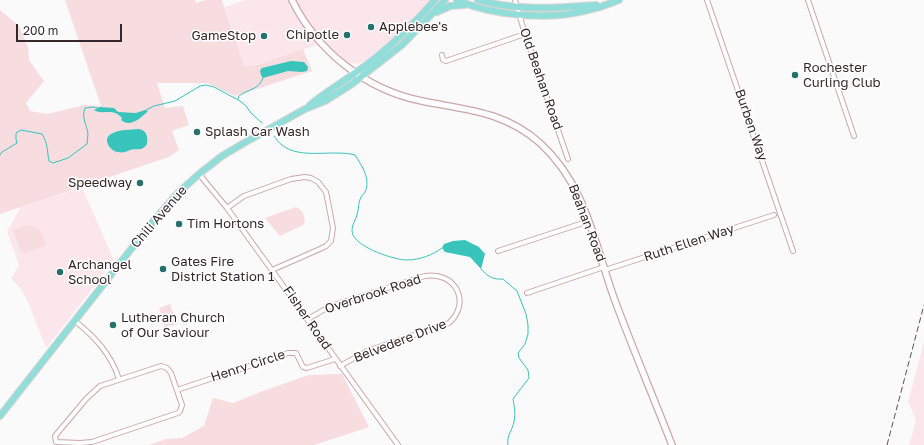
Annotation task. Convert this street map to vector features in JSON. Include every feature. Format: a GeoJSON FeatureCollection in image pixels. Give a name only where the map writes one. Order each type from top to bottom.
{"type":"FeatureCollection","features":[{"type":"Feature","properties":{"kind":"main road","name":"Chili Avenue"},"geometry":{"type":"LineString","coordinates":[[305,109],[321,95],[356,73],[407,31],[435,0]]}},
{"type":"Feature","properties":{"kind":"main road","name":"Chili Avenue"},"geometry":{"type":"LineString","coordinates":[[0,416],[150,225],[178,193],[198,174],[222,156],[305,109],[324,101],[362,77],[403,44],[445,0]]}},
{"type":"Feature","properties":{"kind":"main road"},"geometry":{"type":"LineString","coordinates":[[457,0],[501,13],[520,15],[552,15],[579,12],[619,0]]}},
{"type":"Feature","properties":{"kind":"main road"},"geometry":{"type":"LineString","coordinates":[[478,0],[517,7],[551,9],[605,5]]}},
{"type":"Feature","properties":{"kind":"main road"},"geometry":{"type":"LineString","coordinates":[[432,14],[450,6],[470,5]]}},
{"type":"Feature","properties":{"kind":"street","name":"Beahan Road"},"geometry":{"type":"LineString","coordinates":[[292,0],[305,23],[323,47],[344,65],[362,77],[374,84],[406,97],[426,102],[470,109],[492,115],[524,132],[539,142],[552,155],[562,167],[574,186],[589,221],[614,298],[672,445]]}},
{"type":"Feature","properties":{"kind":"street","name":"Old Beahan Road"},"geometry":{"type":"LineString","coordinates":[[515,0],[525,34],[568,159]]}},
{"type":"Feature","properties":{"kind":"street","name":"Burben Way"},"geometry":{"type":"LineString","coordinates":[[707,0],[793,251]]}},
{"type":"Feature","properties":{"kind":"street"},"geometry":{"type":"LineString","coordinates":[[808,0],[854,136]]}},
{"type":"Feature","properties":{"kind":"street"},"geometry":{"type":"LineString","coordinates":[[442,54],[443,60],[446,61],[525,34]]}},
{"type":"Feature","properties":{"kind":"street","name":"Fisher Road"},"geometry":{"type":"LineString","coordinates":[[198,174],[227,208],[308,319],[335,360],[398,445]]}},
{"type":"Feature","properties":{"kind":"street"},"geometry":{"type":"LineString","coordinates":[[227,208],[244,196],[298,177],[311,178],[324,187],[328,197],[333,228],[331,241],[320,249],[272,270]]}},
{"type":"Feature","properties":{"kind":"street","name":"Ruth Ellen Way"},"geometry":{"type":"LineString","coordinates":[[527,293],[774,215]]}},
{"type":"Feature","properties":{"kind":"street"},"geometry":{"type":"LineString","coordinates":[[498,251],[589,221]]}},
{"type":"Feature","properties":{"kind":"street","name":"Overbrook Road"},"geometry":{"type":"LineString","coordinates":[[308,319],[332,306],[425,276],[439,276],[446,278],[452,283],[457,291]]}},
{"type":"Feature","properties":{"kind":"street","name":"Belvedere Drive"},"geometry":{"type":"LineString","coordinates":[[340,366],[367,351],[449,323],[458,313],[460,306],[457,291]]}},
{"type":"Feature","properties":{"kind":"street"},"geometry":{"type":"LineString","coordinates":[[75,321],[89,332],[106,352],[115,367],[119,379]]}},
{"type":"Feature","properties":{"kind":"street","name":"Henry Circle"},"geometry":{"type":"LineString","coordinates":[[177,390],[292,352],[296,353],[302,365],[307,368],[335,360]]}},
{"type":"Feature","properties":{"kind":"street"},"geometry":{"type":"LineString","coordinates":[[164,366],[169,370],[177,390],[182,405],[180,411],[175,415],[92,442],[56,442],[55,436],[90,394],[100,386],[119,379],[164,366]]}},
{"type":"Feature","properties":{"kind":"shaded area"},"geometry":{"type":"Polygon","coordinates":[[[65,0],[195,0],[196,3],[206,0],[222,0],[245,67],[254,64],[255,66],[303,49],[312,71],[235,96],[207,83],[157,83],[165,108],[183,106],[189,125],[172,131],[179,150],[169,157],[0,214],[0,10],[19,26],[28,47],[29,60],[44,81],[26,103],[30,111],[47,114],[85,105],[101,106],[65,0]]]}},
{"type":"Feature","properties":{"kind":"shaded area"},"geometry":{"type":"Polygon","coordinates":[[[245,0],[431,0],[406,27],[364,62],[356,64],[347,62],[324,40],[314,46],[255,66],[254,64],[245,67],[225,7],[245,0]]]}},
{"type":"Feature","properties":{"kind":"shaded area","name":"Archangel School"},"geometry":{"type":"Polygon","coordinates":[[[82,187],[114,261],[46,348],[28,302],[21,289],[11,278],[19,266],[7,231],[21,207],[82,187]]]}},
{"type":"Feature","properties":{"kind":"shaded area"},"geometry":{"type":"Polygon","coordinates":[[[296,207],[303,213],[305,222],[303,225],[280,236],[265,218],[296,207]]]}},
{"type":"Feature","properties":{"kind":"shaded area"},"geometry":{"type":"Polygon","coordinates":[[[26,225],[35,226],[41,232],[46,245],[25,254],[20,251],[13,230],[26,225]]]}},
{"type":"Feature","properties":{"kind":"shaded area"},"geometry":{"type":"Polygon","coordinates":[[[170,304],[177,324],[165,327],[159,308],[170,304]]]}},
{"type":"Feature","properties":{"kind":"shaded area"},"geometry":{"type":"Polygon","coordinates":[[[924,341],[924,445],[909,445],[916,420],[908,402],[924,341]]]}},
{"type":"Feature","properties":{"kind":"shaded area"},"geometry":{"type":"Polygon","coordinates":[[[342,374],[369,427],[314,445],[149,445],[166,439],[182,438],[204,426],[213,398],[233,403],[309,375],[342,374]]]}},
{"type":"Feature","properties":{"kind":"water"},"geometry":{"type":"Polygon","coordinates":[[[291,61],[304,62],[308,67],[307,71],[288,71],[263,78],[261,75],[260,71],[262,68],[291,61]]]}},
{"type":"Feature","properties":{"kind":"water"},"geometry":{"type":"Polygon","coordinates":[[[100,107],[114,108],[118,112],[136,113],[145,110],[148,111],[139,119],[132,123],[128,123],[121,120],[122,118],[115,113],[97,112],[94,110],[100,107]]]}},
{"type":"Feature","properties":{"kind":"water"},"geometry":{"type":"Polygon","coordinates":[[[139,129],[144,131],[147,137],[147,144],[143,148],[120,152],[112,149],[107,142],[108,136],[114,132],[139,129]]]}},
{"type":"Feature","properties":{"kind":"water"},"geometry":{"type":"Polygon","coordinates":[[[465,240],[479,247],[485,254],[481,269],[470,257],[445,252],[442,248],[444,244],[453,241],[465,240]]]}},
{"type":"Feature","properties":{"kind":"waterway"},"geometry":{"type":"LineString","coordinates":[[238,99],[239,96],[259,85],[263,78]]}},
{"type":"Feature","properties":{"kind":"waterway"},"geometry":{"type":"LineString","coordinates":[[146,110],[154,106],[175,101],[200,86],[206,85],[214,87],[240,101],[262,123]]}},
{"type":"Feature","properties":{"kind":"waterway"},"geometry":{"type":"LineString","coordinates":[[0,155],[2,152],[17,143],[16,133],[21,130],[42,134],[46,144],[49,161],[53,163],[68,158],[87,144],[88,134],[84,115],[85,108],[98,108]]}},
{"type":"Feature","properties":{"kind":"waterway"},"geometry":{"type":"LineString","coordinates":[[274,136],[282,145],[298,152],[347,153],[355,155],[365,173],[367,187],[361,196],[358,213],[352,229],[353,235],[357,240],[369,249],[386,256],[407,260],[426,257],[442,248]]}},
{"type":"Feature","properties":{"kind":"waterway"},"geometry":{"type":"LineString","coordinates":[[481,269],[490,277],[503,279],[517,291],[526,314],[528,325],[528,334],[525,344],[518,353],[519,358],[528,370],[529,378],[513,399],[515,418],[508,438],[508,445]]}},
{"type":"Feature","properties":{"kind":"railway"},"geometry":{"type":"LineString","coordinates":[[887,445],[924,305]]}},
{"type":"Feature","properties":{"kind":"place","name":"Applebee's"},"geometry":{"type":"Point","coordinates":[371,27]}},
{"type":"Feature","properties":{"kind":"place","name":"Chipotle"},"geometry":{"type":"Point","coordinates":[347,35]}},
{"type":"Feature","properties":{"kind":"place","name":"GameStop"},"geometry":{"type":"Point","coordinates":[264,36]}},
{"type":"Feature","properties":{"kind":"place","name":"Rochester Curling Club"},"geometry":{"type":"Point","coordinates":[795,75]}},
{"type":"Feature","properties":{"kind":"place","name":"Splash Car Wash"},"geometry":{"type":"Point","coordinates":[197,132]}},
{"type":"Feature","properties":{"kind":"place","name":"Speedway"},"geometry":{"type":"Point","coordinates":[140,183]}},
{"type":"Feature","properties":{"kind":"place","name":"Tim Hortons"},"geometry":{"type":"Point","coordinates":[179,224]}},
{"type":"Feature","properties":{"kind":"place","name":"Gates Fire District Station 1"},"geometry":{"type":"Point","coordinates":[163,269]}},
{"type":"Feature","properties":{"kind":"place","name":"Archangel School"},"geometry":{"type":"Point","coordinates":[60,272]}},
{"type":"Feature","properties":{"kind":"place","name":"Lutheran Church of Our Saviour"},"geometry":{"type":"Point","coordinates":[113,325]}}]}
